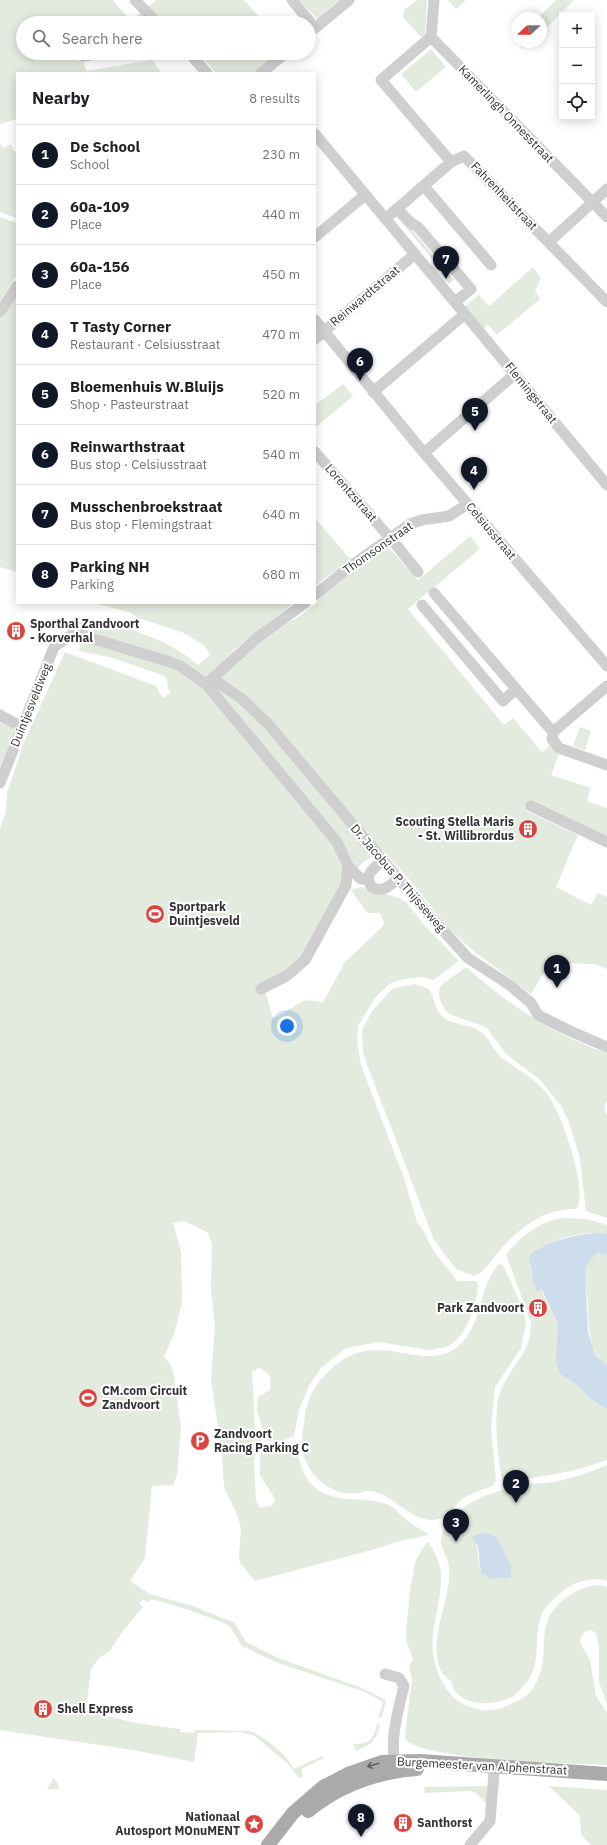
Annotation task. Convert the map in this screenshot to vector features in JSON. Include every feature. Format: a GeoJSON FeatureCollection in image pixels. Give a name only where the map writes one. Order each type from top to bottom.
{"type":"FeatureCollection","features":[{"type":"Feature","properties":{"kind":"main road","name":"Burgemeester van Alphenstraat"},"geometry":{"type":"LineString","coordinates":[[268,1845],[293,1813],[323,1787],[335,1780],[369,1766],[607,1774]]}},
{"type":"Feature","properties":{"kind":"main road","name":"Burgemeester van Alphenstraat"},"geometry":{"type":"LineString","coordinates":[[277,1845],[299,1818],[321,1800],[339,1789],[379,1774],[395,1766]]}},
{"type":"Feature","properties":{"kind":"main road","name":"Burgemeester van Alphenstraat"},"geometry":{"type":"LineString","coordinates":[[494,1770],[607,1781]]}},
{"type":"Feature","properties":{"kind":"street"},"geometry":{"type":"LineString","coordinates":[[135,0],[150,16]]}},
{"type":"Feature","properties":{"kind":"street"},"geometry":{"type":"LineString","coordinates":[[292,0],[302,16]]}},
{"type":"Feature","properties":{"kind":"street"},"geometry":{"type":"LineString","coordinates":[[316,28],[349,0]]}},
{"type":"Feature","properties":{"kind":"street"},"geometry":{"type":"LineString","coordinates":[[386,218],[451,162],[381,80],[431,37],[434,0]]}},
{"type":"Feature","properties":{"kind":"street","name":"Kamerlingh Onnesstraat"},"geometry":{"type":"LineString","coordinates":[[431,37],[607,217]]}},
{"type":"Feature","properties":{"kind":"street"},"geometry":{"type":"LineString","coordinates":[[195,60],[206,72]]}},
{"type":"Feature","properties":{"kind":"street"},"geometry":{"type":"LineString","coordinates":[[263,72],[278,60]]}},
{"type":"Feature","properties":{"kind":"street","name":"Flemingstraat"},"geometry":{"type":"LineString","coordinates":[[316,135],[607,485]]}},
{"type":"Feature","properties":{"kind":"street","name":"Fahrenheitstraat"},"geometry":{"type":"LineString","coordinates":[[451,162],[464,156],[607,302]]}},
{"type":"Feature","properties":{"kind":"street"},"geometry":{"type":"LineString","coordinates":[[424,186],[491,265]]}},
{"type":"Feature","properties":{"kind":"street"},"geometry":{"type":"LineString","coordinates":[[549,242],[607,189]]}},
{"type":"Feature","properties":{"kind":"street"},"geometry":{"type":"LineString","coordinates":[[316,236],[366,195]]}},
{"type":"Feature","properties":{"kind":"street"},"geometry":{"type":"LineString","coordinates":[[397,209],[411,223],[418,227],[471,289],[455,302]]}},
{"type":"Feature","properties":{"kind":"street","name":"Reinwardtstraat"},"geometry":{"type":"LineString","coordinates":[[316,338],[416,254]]}},
{"type":"Feature","properties":{"kind":"street"},"geometry":{"type":"LineString","coordinates":[[0,312],[16,288]]}},
{"type":"Feature","properties":{"kind":"street"},"geometry":{"type":"LineString","coordinates":[[373,392],[466,314]]}},
{"type":"Feature","properties":{"kind":"street","name":"Celsiusstraat"},"geometry":{"type":"LineString","coordinates":[[316,321],[424,453],[607,666]]}},
{"type":"Feature","properties":{"kind":"street"},"geometry":{"type":"LineString","coordinates":[[424,453],[515,374]]}},
{"type":"Feature","properties":{"kind":"street","name":"Lorentzstraat"},"geometry":{"type":"LineString","coordinates":[[316,453],[418,572]]}},
{"type":"Feature","properties":{"kind":"street","name":"Thomsonstraat"},"geometry":{"type":"LineString","coordinates":[[316,594],[348,568],[391,539],[402,529],[422,520],[449,516],[468,504]]}},
{"type":"Feature","properties":{"kind":"street"},"geometry":{"type":"LineString","coordinates":[[434,593],[553,732]]}},
{"type":"Feature","properties":{"kind":"street"},"geometry":{"type":"LineString","coordinates":[[209,681],[258,638],[304,604]]}},
{"type":"Feature","properties":{"kind":"street"},"geometry":{"type":"LineString","coordinates":[[422,604],[503,700],[516,690]]}},
{"type":"Feature","properties":{"kind":"street"},"geometry":{"type":"LineString","coordinates":[[442,628],[455,617]]}},
{"type":"Feature","properties":{"kind":"street","name":"Duintjesveldweg"},"geometry":{"type":"LineString","coordinates":[[0,783],[54,647],[74,633],[170,662],[209,681],[337,842],[348,866],[365,879],[372,887],[380,890],[398,879]]}},
{"type":"Feature","properties":{"kind":"street","name":"Dr. Jacobus P. Thijsseweg"},"geometry":{"type":"LineString","coordinates":[[209,681],[242,699],[269,725],[382,861],[468,958],[531,1003],[538,1015],[607,1047]]}},
{"type":"Feature","properties":{"kind":"street"},"geometry":{"type":"LineString","coordinates":[[607,686],[553,732],[552,739],[559,748],[607,766]]}},
{"type":"Feature","properties":{"kind":"street"},"geometry":{"type":"LineString","coordinates":[[0,715],[22,727]]}},
{"type":"Feature","properties":{"kind":"street"},"geometry":{"type":"LineString","coordinates":[[531,806],[607,842]]}},
{"type":"Feature","properties":{"kind":"street"},"geometry":{"type":"LineString","coordinates":[[346,885],[356,884],[365,879],[382,861]]}},
{"type":"Feature","properties":{"kind":"street"},"geometry":{"type":"LineString","coordinates":[[261,989],[288,975],[305,960],[346,885],[348,866]]}},
{"type":"Feature","properties":{"kind":"street"},"geometry":{"type":"LineString","coordinates":[[385,1674],[399,1678],[404,1686],[393,1735],[395,1766]]}},
{"type":"Feature","properties":{"kind":"street"},"geometry":{"type":"LineString","coordinates":[[470,1845],[488,1826],[490,1821],[494,1770]]}},
{"type":"Feature","properties":{"kind":"shaded area"},"geometry":{"type":"Polygon","coordinates":[[[0,0],[113,0],[127,16],[16,16],[16,60],[83,60],[86,71],[152,60],[161,72],[16,72],[16,119],[0,124],[0,0]]]}},
{"type":"Feature","properties":{"kind":"shaded area"},"geometry":{"type":"Polygon","coordinates":[[[156,0],[244,0],[258,16],[153,16],[146,9],[156,0]]]}},
{"type":"Feature","properties":{"kind":"shaded area"},"geometry":{"type":"Polygon","coordinates":[[[299,0],[340,0],[317,19],[316,16],[314,16],[299,0]]]}},
{"type":"Feature","properties":{"kind":"shaded area"},"geometry":{"type":"Polygon","coordinates":[[[417,0],[427,0],[425,35],[421,37],[403,17],[404,10],[417,0]]]}},
{"type":"Feature","properties":{"kind":"shaded area"},"geometry":{"type":"Polygon","coordinates":[[[448,0],[466,0],[456,9],[448,0]]]}},
{"type":"Feature","properties":{"kind":"shaded area"},"geometry":{"type":"Polygon","coordinates":[[[556,0],[574,0],[562,12],[559,12],[559,15],[547,27],[547,12],[544,12],[556,0]]]}},
{"type":"Feature","properties":{"kind":"shaded area"},"geometry":{"type":"Polygon","coordinates":[[[142,12],[145,16],[136,16],[142,12]]]}},
{"type":"Feature","properties":{"kind":"shaded area"},"geometry":{"type":"Polygon","coordinates":[[[431,49],[446,67],[416,92],[401,74],[431,49]]]}},
{"type":"Feature","properties":{"kind":"shaded area"},"geometry":{"type":"Polygon","coordinates":[[[205,60],[269,60],[254,72],[215,72],[205,60]]]}},
{"type":"Feature","properties":{"kind":"shaded area"},"geometry":{"type":"Polygon","coordinates":[[[0,142],[3,148],[11,144],[14,151],[16,151],[16,218],[0,212],[0,142]]]}},
{"type":"Feature","properties":{"kind":"shaded area"},"geometry":{"type":"Polygon","coordinates":[[[400,215],[454,280],[449,284],[441,274],[443,272],[397,217],[400,215]]]}},
{"type":"Feature","properties":{"kind":"shaded area"},"geometry":{"type":"Polygon","coordinates":[[[0,217],[16,223],[16,277],[0,301],[0,217]]]}},
{"type":"Feature","properties":{"kind":"shaded area"},"geometry":{"type":"Polygon","coordinates":[[[533,267],[541,278],[535,291],[540,299],[497,335],[488,325],[483,329],[465,306],[479,295],[489,306],[533,267]]]}},
{"type":"Feature","properties":{"kind":"shaded area"},"geometry":{"type":"Polygon","coordinates":[[[16,292],[16,572],[0,567],[0,318],[16,292]]]}},
{"type":"Feature","properties":{"kind":"shaded area"},"geometry":{"type":"Polygon","coordinates":[[[343,384],[353,396],[316,427],[316,404],[343,384]]]}},
{"type":"Feature","properties":{"kind":"shaded area"},"geometry":{"type":"Polygon","coordinates":[[[316,519],[350,559],[316,585],[316,519]]]}},
{"type":"Feature","properties":{"kind":"shaded area"},"geometry":{"type":"Polygon","coordinates":[[[470,536],[480,549],[408,609],[504,725],[513,718],[542,752],[553,743],[560,751],[551,775],[591,788],[587,801],[607,808],[607,838],[529,807],[527,811],[578,835],[556,887],[591,905],[598,893],[607,897],[607,969],[594,964],[553,963],[548,966],[531,994],[476,953],[450,930],[404,873],[382,850],[358,868],[352,863],[218,695],[214,683],[231,666],[279,626],[297,618],[316,604],[355,565],[385,543],[418,580],[470,536]]]}},
{"type":"Feature","properties":{"kind":"shaded area"},"geometry":{"type":"Polygon","coordinates":[[[96,604],[292,604],[234,650],[206,678],[73,630],[75,618],[82,617],[128,629],[158,640],[185,655],[198,665],[210,655],[205,646],[184,633],[138,618],[129,612],[96,604]]]}},
{"type":"Feature","properties":{"kind":"shaded area"},"geometry":{"type":"Polygon","coordinates":[[[82,640],[169,665],[202,686],[339,851],[339,861],[343,868],[342,886],[303,958],[265,990],[272,1016],[275,1018],[305,1000],[322,1002],[345,962],[382,927],[384,923],[380,913],[367,913],[351,890],[361,887],[399,898],[406,902],[425,926],[459,961],[434,980],[420,977],[400,980],[389,984],[375,998],[358,1026],[357,1042],[361,1065],[405,1181],[417,1222],[434,1251],[457,1281],[475,1281],[478,1283],[474,1308],[462,1334],[450,1345],[428,1350],[379,1342],[346,1348],[321,1368],[309,1386],[299,1410],[294,1436],[283,1440],[268,1441],[266,1439],[257,1411],[258,1397],[270,1390],[271,1382],[268,1374],[259,1368],[252,1372],[255,1429],[261,1441],[254,1460],[256,1501],[260,1508],[271,1506],[275,1502],[273,1495],[260,1476],[260,1456],[262,1450],[285,1444],[294,1446],[306,1477],[323,1493],[344,1498],[377,1501],[390,1505],[407,1520],[429,1535],[395,1542],[379,1548],[255,1581],[240,1563],[239,1554],[241,1529],[238,1517],[224,1487],[222,1455],[211,1380],[215,1325],[211,1290],[212,1243],[207,1232],[184,1221],[173,1223],[181,1252],[182,1303],[174,1334],[164,1357],[173,1370],[181,1427],[177,1475],[173,1485],[152,1486],[145,1558],[130,1581],[150,1594],[193,1606],[235,1623],[246,1642],[278,1658],[362,1688],[386,1700],[382,1717],[378,1717],[383,1702],[365,1692],[278,1663],[242,1646],[230,1627],[224,1623],[186,1609],[151,1599],[147,1602],[143,1599],[139,1603],[143,1607],[123,1631],[109,1652],[99,1658],[91,1669],[86,1710],[135,1723],[180,1729],[180,1732],[194,1733],[195,1730],[250,1731],[256,1733],[275,1747],[294,1769],[322,1756],[324,1758],[301,1769],[303,1776],[299,1778],[289,1765],[255,1736],[241,1732],[198,1733],[194,1762],[132,1750],[0,1730],[0,828],[6,812],[7,793],[24,742],[65,652],[156,686],[163,698],[171,692],[168,689],[167,679],[164,676],[113,658],[79,651],[82,640]]]}},
{"type":"Feature","properties":{"kind":"shaded area"},"geometry":{"type":"Polygon","coordinates":[[[0,718],[17,727],[0,767],[0,718]]]}},
{"type":"Feature","properties":{"kind":"shaded area"},"geometry":{"type":"Polygon","coordinates":[[[580,727],[591,731],[585,750],[573,746],[580,727]]]}},
{"type":"Feature","properties":{"kind":"shaded area"},"geometry":{"type":"Polygon","coordinates":[[[466,967],[498,994],[550,1028],[587,1046],[607,1053],[607,1101],[604,1108],[607,1115],[607,1218],[586,1211],[580,1159],[569,1122],[560,1104],[540,1080],[506,1054],[486,1027],[449,1014],[442,1005],[439,994],[440,986],[466,967]]]}},
{"type":"Feature","properties":{"kind":"shaded area"},"geometry":{"type":"Polygon","coordinates":[[[415,984],[429,989],[442,1016],[451,1021],[477,1029],[484,1034],[500,1056],[531,1078],[542,1088],[553,1103],[559,1116],[566,1133],[576,1168],[579,1185],[577,1209],[565,1209],[553,1212],[532,1222],[512,1237],[484,1270],[474,1276],[456,1269],[434,1240],[363,1052],[362,1030],[372,1011],[392,989],[415,984]]]}},
{"type":"Feature","properties":{"kind":"shaded area"},"geometry":{"type":"Polygon","coordinates":[[[562,1218],[587,1219],[607,1225],[607,1234],[597,1233],[576,1235],[565,1238],[545,1246],[528,1257],[533,1274],[531,1276],[537,1290],[541,1290],[558,1325],[560,1374],[576,1384],[588,1397],[607,1410],[607,1460],[576,1470],[521,1480],[502,1481],[496,1422],[498,1399],[505,1381],[528,1343],[531,1322],[506,1255],[517,1242],[538,1226],[562,1218]]]}},
{"type":"Feature","properties":{"kind":"shaded area"},"geometry":{"type":"Polygon","coordinates":[[[603,1252],[607,1254],[607,1365],[597,1359],[592,1351],[587,1292],[584,1275],[586,1265],[590,1260],[597,1254],[603,1252]]]}},
{"type":"Feature","properties":{"kind":"shaded area"},"geometry":{"type":"Polygon","coordinates":[[[499,1264],[503,1265],[524,1311],[526,1324],[521,1348],[495,1387],[491,1428],[496,1481],[494,1485],[464,1498],[442,1518],[430,1520],[412,1514],[380,1493],[365,1491],[359,1493],[344,1493],[331,1488],[319,1480],[314,1475],[306,1461],[303,1454],[302,1442],[305,1414],[308,1403],[312,1392],[322,1378],[344,1359],[362,1352],[379,1350],[427,1356],[442,1355],[456,1348],[465,1340],[471,1330],[487,1284],[492,1273],[499,1264]]]}},
{"type":"Feature","properties":{"kind":"shaded area"},"geometry":{"type":"Polygon","coordinates":[[[607,1465],[607,1581],[591,1580],[577,1583],[559,1594],[545,1608],[539,1622],[534,1667],[526,1683],[514,1696],[503,1701],[492,1703],[474,1702],[463,1698],[454,1690],[452,1683],[443,1674],[438,1662],[436,1648],[448,1588],[448,1562],[441,1541],[446,1527],[453,1516],[476,1500],[503,1490],[528,1484],[558,1481],[607,1465]],[[475,1535],[481,1573],[490,1579],[510,1578],[480,1535],[475,1535]]]}},
{"type":"Feature","properties":{"kind":"shaded area"},"geometry":{"type":"Polygon","coordinates":[[[426,1543],[429,1543],[433,1550],[441,1570],[433,1641],[433,1654],[436,1668],[448,1692],[461,1703],[473,1708],[495,1710],[507,1706],[529,1694],[540,1674],[543,1661],[546,1625],[551,1614],[560,1603],[579,1590],[595,1586],[607,1587],[607,1705],[599,1681],[599,1646],[596,1633],[591,1630],[584,1632],[580,1643],[590,1660],[596,1696],[607,1713],[607,1765],[533,1762],[470,1757],[419,1747],[406,1740],[405,1734],[412,1680],[409,1667],[413,1659],[407,1643],[406,1631],[415,1562],[426,1543]]]}},
{"type":"Feature","properties":{"kind":"shaded area"},"geometry":{"type":"Polygon","coordinates":[[[377,1724],[380,1725],[372,1742],[366,1747],[356,1751],[353,1744],[363,1743],[370,1740],[374,1734],[377,1724]]]}},
{"type":"Feature","properties":{"kind":"shaded area"},"geometry":{"type":"Polygon","coordinates":[[[54,1778],[59,1788],[47,1789],[54,1778]]]}},
{"type":"Feature","properties":{"kind":"shaded area"},"geometry":{"type":"Polygon","coordinates":[[[488,1786],[487,1804],[475,1792],[425,1793],[424,1787],[488,1786]]]}},
{"type":"Feature","properties":{"kind":"shaded area"},"geometry":{"type":"Polygon","coordinates":[[[549,1786],[607,1790],[607,1845],[591,1845],[581,1835],[580,1816],[549,1786]]]}},
{"type":"Feature","properties":{"kind":"water"},"geometry":{"type":"Polygon","coordinates":[[[591,1233],[607,1234],[607,1254],[598,1253],[589,1261],[585,1270],[588,1331],[595,1356],[607,1365],[607,1410],[588,1397],[576,1384],[560,1374],[556,1361],[558,1325],[542,1290],[537,1291],[531,1276],[533,1274],[528,1257],[542,1247],[561,1239],[591,1233]]]}},
{"type":"Feature","properties":{"kind":"water"},"geometry":{"type":"Polygon","coordinates":[[[485,1533],[491,1534],[497,1539],[512,1567],[510,1578],[490,1579],[481,1573],[478,1546],[472,1538],[475,1535],[485,1533]]]}},
{"type":"Feature","properties":{"kind":"place","name":"Musschenbroekstraat"},"geometry":{"type":"Point","coordinates":[446,279]}},
{"type":"Feature","properties":{"kind":"place","name":"Reinwarthstraat"},"geometry":{"type":"Point","coordinates":[360,381]}},
{"type":"Feature","properties":{"kind":"place","name":"Bloemenhuis W.Bluijs"},"geometry":{"type":"Point","coordinates":[475,431]}},
{"type":"Feature","properties":{"kind":"place","name":"T Tasty Corner"},"geometry":{"type":"Point","coordinates":[474,490]}},
{"type":"Feature","properties":{"kind":"place","name":"Sporthal Zandvoort - Korverhal"},"geometry":{"type":"Point","coordinates":[16,631]}},
{"type":"Feature","properties":{"kind":"place","name":"Scouting Stella Maris - St. Willibrordus"},"geometry":{"type":"Point","coordinates":[528,829]}},
{"type":"Feature","properties":{"kind":"place","name":"Sportpark Duintjesveld"},"geometry":{"type":"Point","coordinates":[155,914]}},
{"type":"Feature","properties":{"kind":"place","name":"De School"},"geometry":{"type":"Point","coordinates":[557,988]}},
{"type":"Feature","properties":{"kind":"place","name":"Park Zandvoort"},"geometry":{"type":"Point","coordinates":[538,1308]}},
{"type":"Feature","properties":{"kind":"place","name":"CM.com Circuit Zandvoort"},"geometry":{"type":"Point","coordinates":[88,1398]}},
{"type":"Feature","properties":{"kind":"place","name":"Zandvoort Racing Parking C"},"geometry":{"type":"Point","coordinates":[200,1441]}},
{"type":"Feature","properties":{"kind":"place","name":"60a-109"},"geometry":{"type":"Point","coordinates":[516,1503]}},
{"type":"Feature","properties":{"kind":"place","name":"60a-156"},"geometry":{"type":"Point","coordinates":[456,1542]}},
{"type":"Feature","properties":{"kind":"place","name":"Shell Express"},"geometry":{"type":"Point","coordinates":[43,1709]}},
{"type":"Feature","properties":{"kind":"place","name":"Santhorst"},"geometry":{"type":"Point","coordinates":[403,1823]}},
{"type":"Feature","properties":{"kind":"place","name":"Nationaal Autosport MOnuMENT"},"geometry":{"type":"Point","coordinates":[254,1824]}},
{"type":"Feature","properties":{"kind":"place","name":"Parking NH"},"geometry":{"type":"Point","coordinates":[361,1837]}}]}
